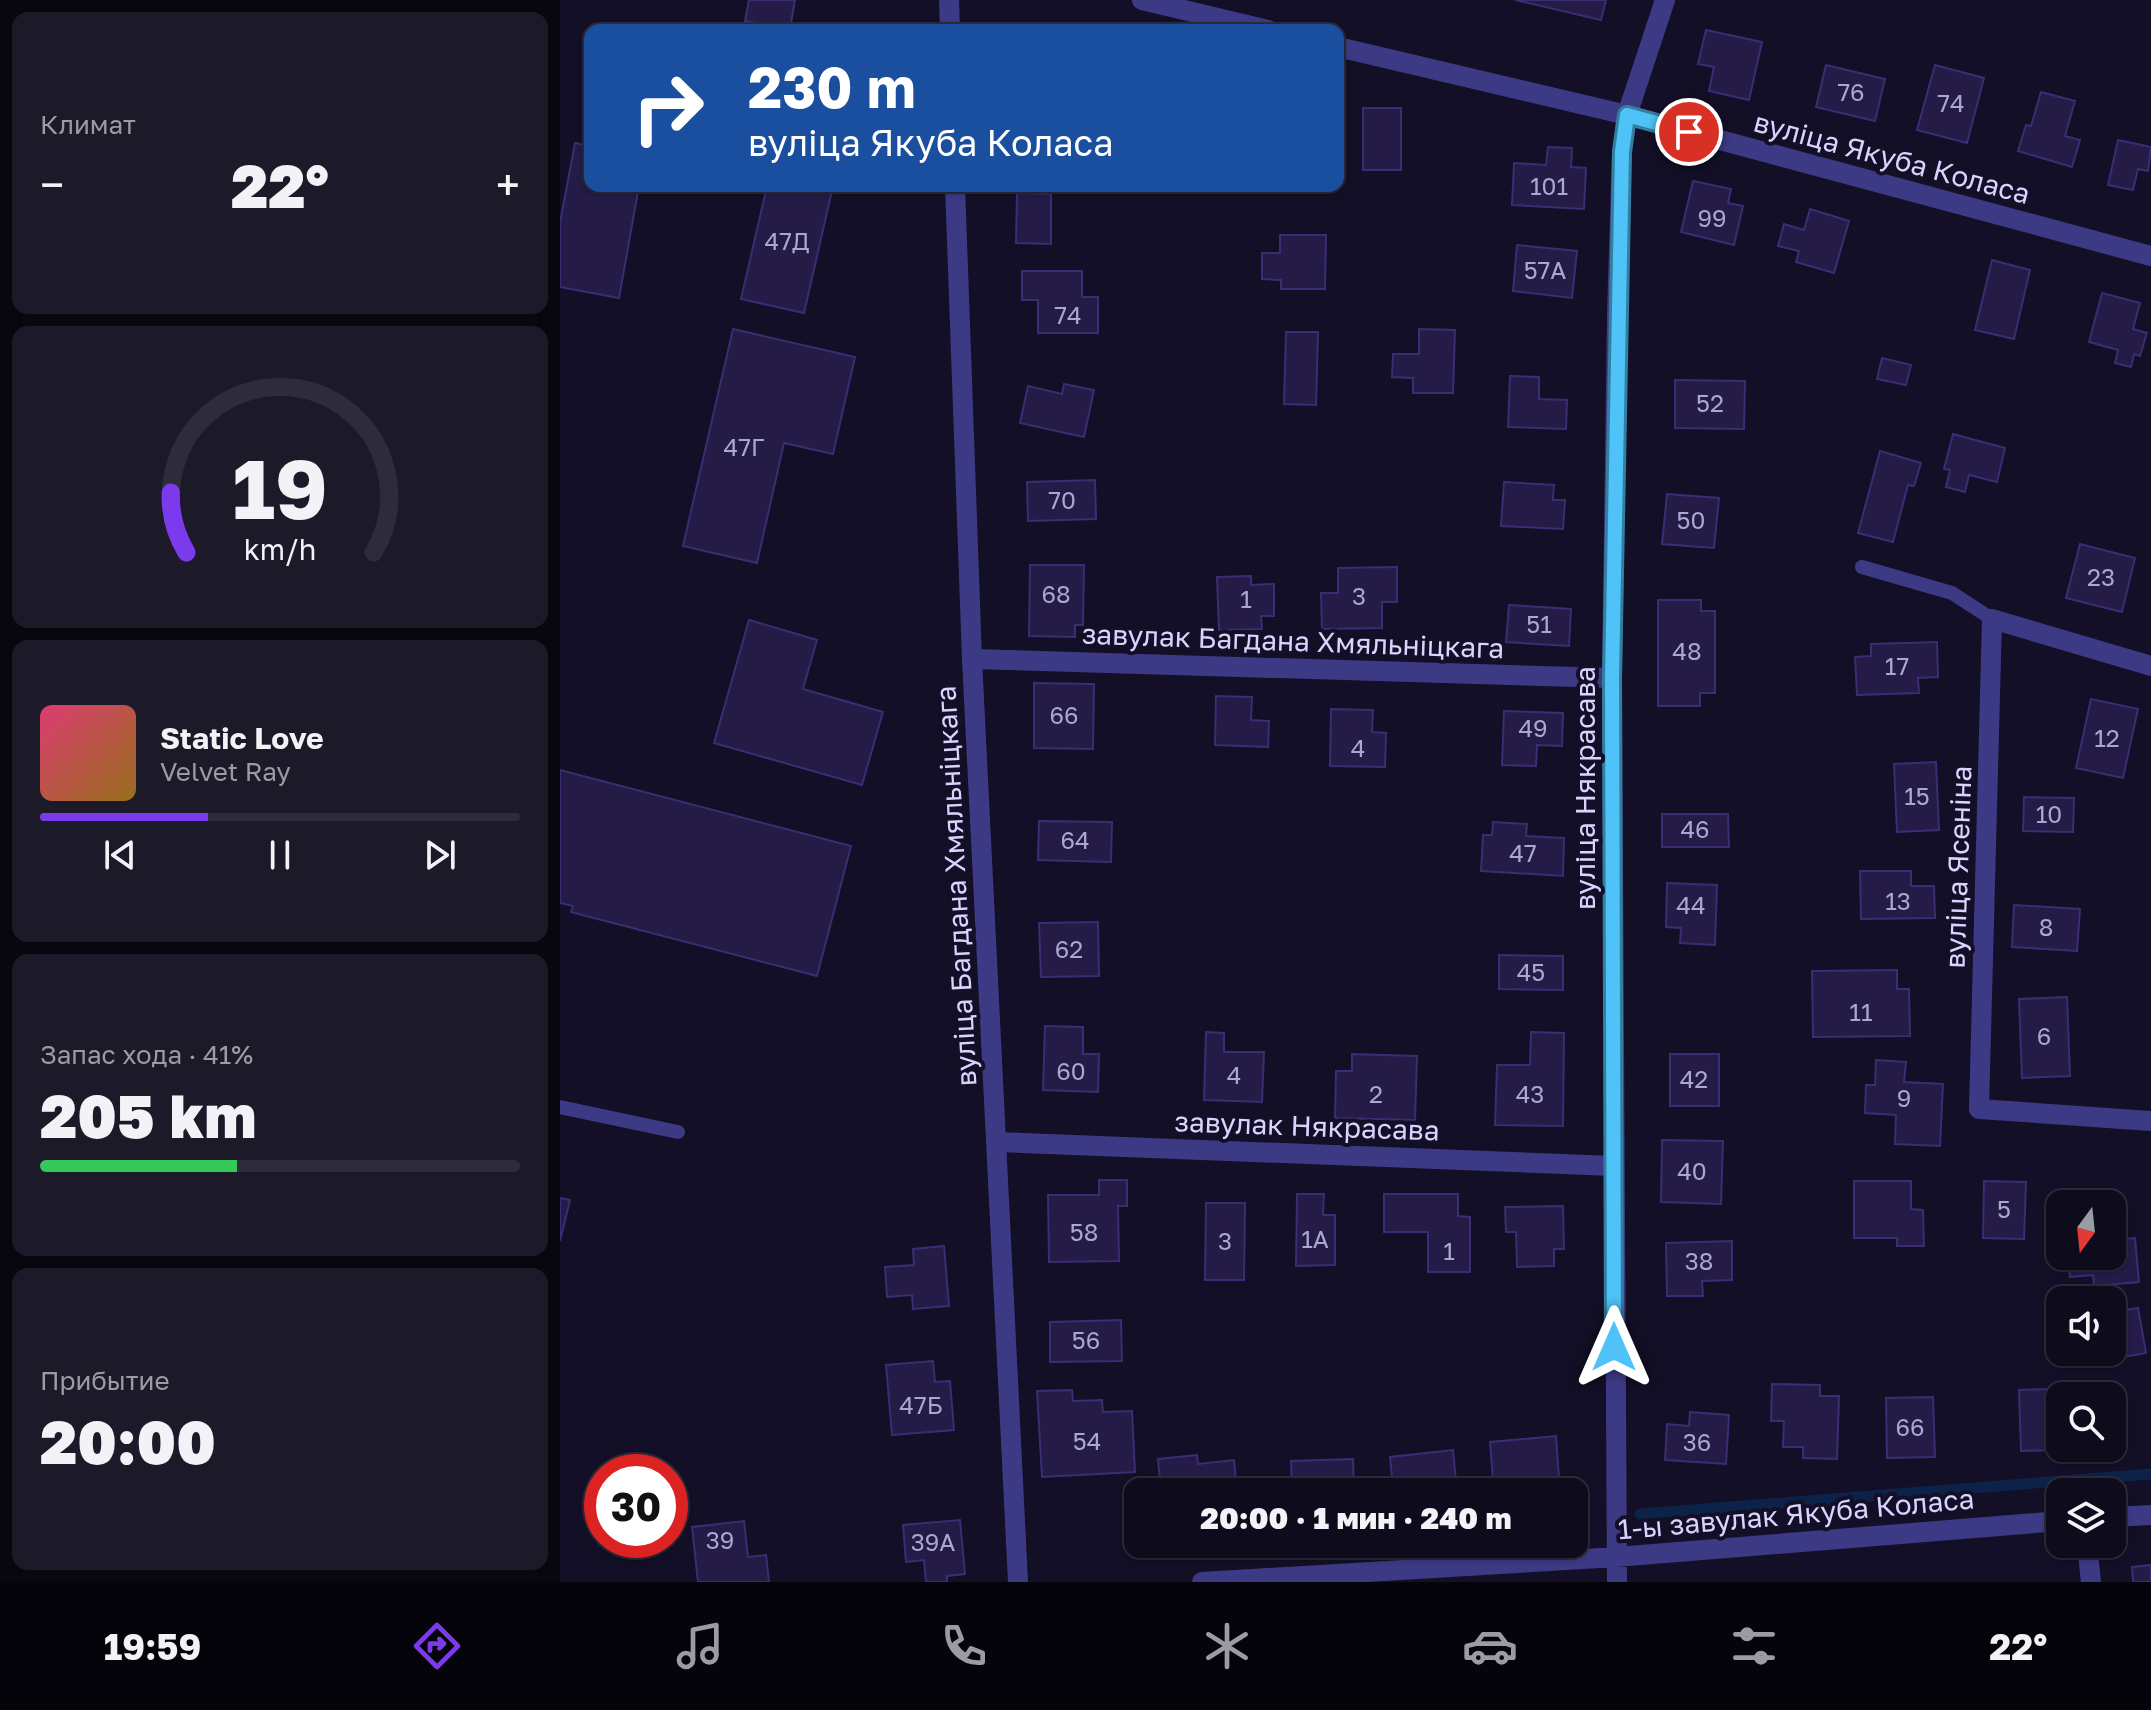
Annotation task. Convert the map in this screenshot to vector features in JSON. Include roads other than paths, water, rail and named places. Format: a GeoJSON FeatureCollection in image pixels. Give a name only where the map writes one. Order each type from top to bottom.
{"type":"FeatureCollection","features":[{"type":"Feature","properties":{"kind":"street"},"geometry":{"type":"LineString","coordinates":[[949,0],[950,24]]}},
{"type":"Feature","properties":{"kind":"street"},"geometry":{"type":"LineString","coordinates":[[1142,0],[1243,24]]}},
{"type":"Feature","properties":{"kind":"street","name":"вуліца Някрасава"},"geometry":{"type":"LineString","coordinates":[[1617,1582],[1612,678],[1617,314],[1622,152],[1627,115],[1665,0]]}},
{"type":"Feature","properties":{"kind":"street","name":"вуліца Якуба Коласа"},"geometry":{"type":"LineString","coordinates":[[1344,48],[1627,115],[2151,256]]}},
{"type":"Feature","properties":{"kind":"street","name":"вуліца Багдана Хмяльніцкага"},"geometry":{"type":"LineString","coordinates":[[955,192],[972,659],[1018,1582]]}},
{"type":"Feature","properties":{"kind":"street"},"geometry":{"type":"LineString","coordinates":[[1992,619],[2151,666]]}},
{"type":"Feature","properties":{"kind":"street","name":"вуліца Ясеніна"},"geometry":{"type":"LineString","coordinates":[[1992,619],[1979,1109],[2151,1121]]}},
{"type":"Feature","properties":{"kind":"street","name":"завулак Багдана Хмяльніцкага"},"geometry":{"type":"LineString","coordinates":[[972,659],[1612,678]]}},
{"type":"Feature","properties":{"kind":"street","name":"завулак Някрасава"},"geometry":{"type":"LineString","coordinates":[[998,1142],[1613,1166]]}},
{"type":"Feature","properties":{"kind":"street"},"geometry":{"type":"LineString","coordinates":[[2126,1516],[2151,1515]]}},
{"type":"Feature","properties":{"kind":"street","name":"1-ы завулак Якуба Коласа"},"geometry":{"type":"LineString","coordinates":[[1202,1582],[1616,1557],[2046,1522]]}},
{"type":"Feature","properties":{"kind":"street"},"geometry":{"type":"LineString","coordinates":[[2088,1558],[2091,1582]]}},
{"type":"Feature","properties":{"kind":"lane"},"geometry":{"type":"LineString","coordinates":[[1862,567],[1952,593],[1973,603],[1992,619]]}},
{"type":"Feature","properties":{"kind":"lane"},"geometry":{"type":"LineString","coordinates":[[560,1107],[678,1132]]}},
{"type":"Feature","properties":{"kind":"waterway"},"geometry":{"type":"LineString","coordinates":[[1640,1514],[2151,1474]]}}]}
